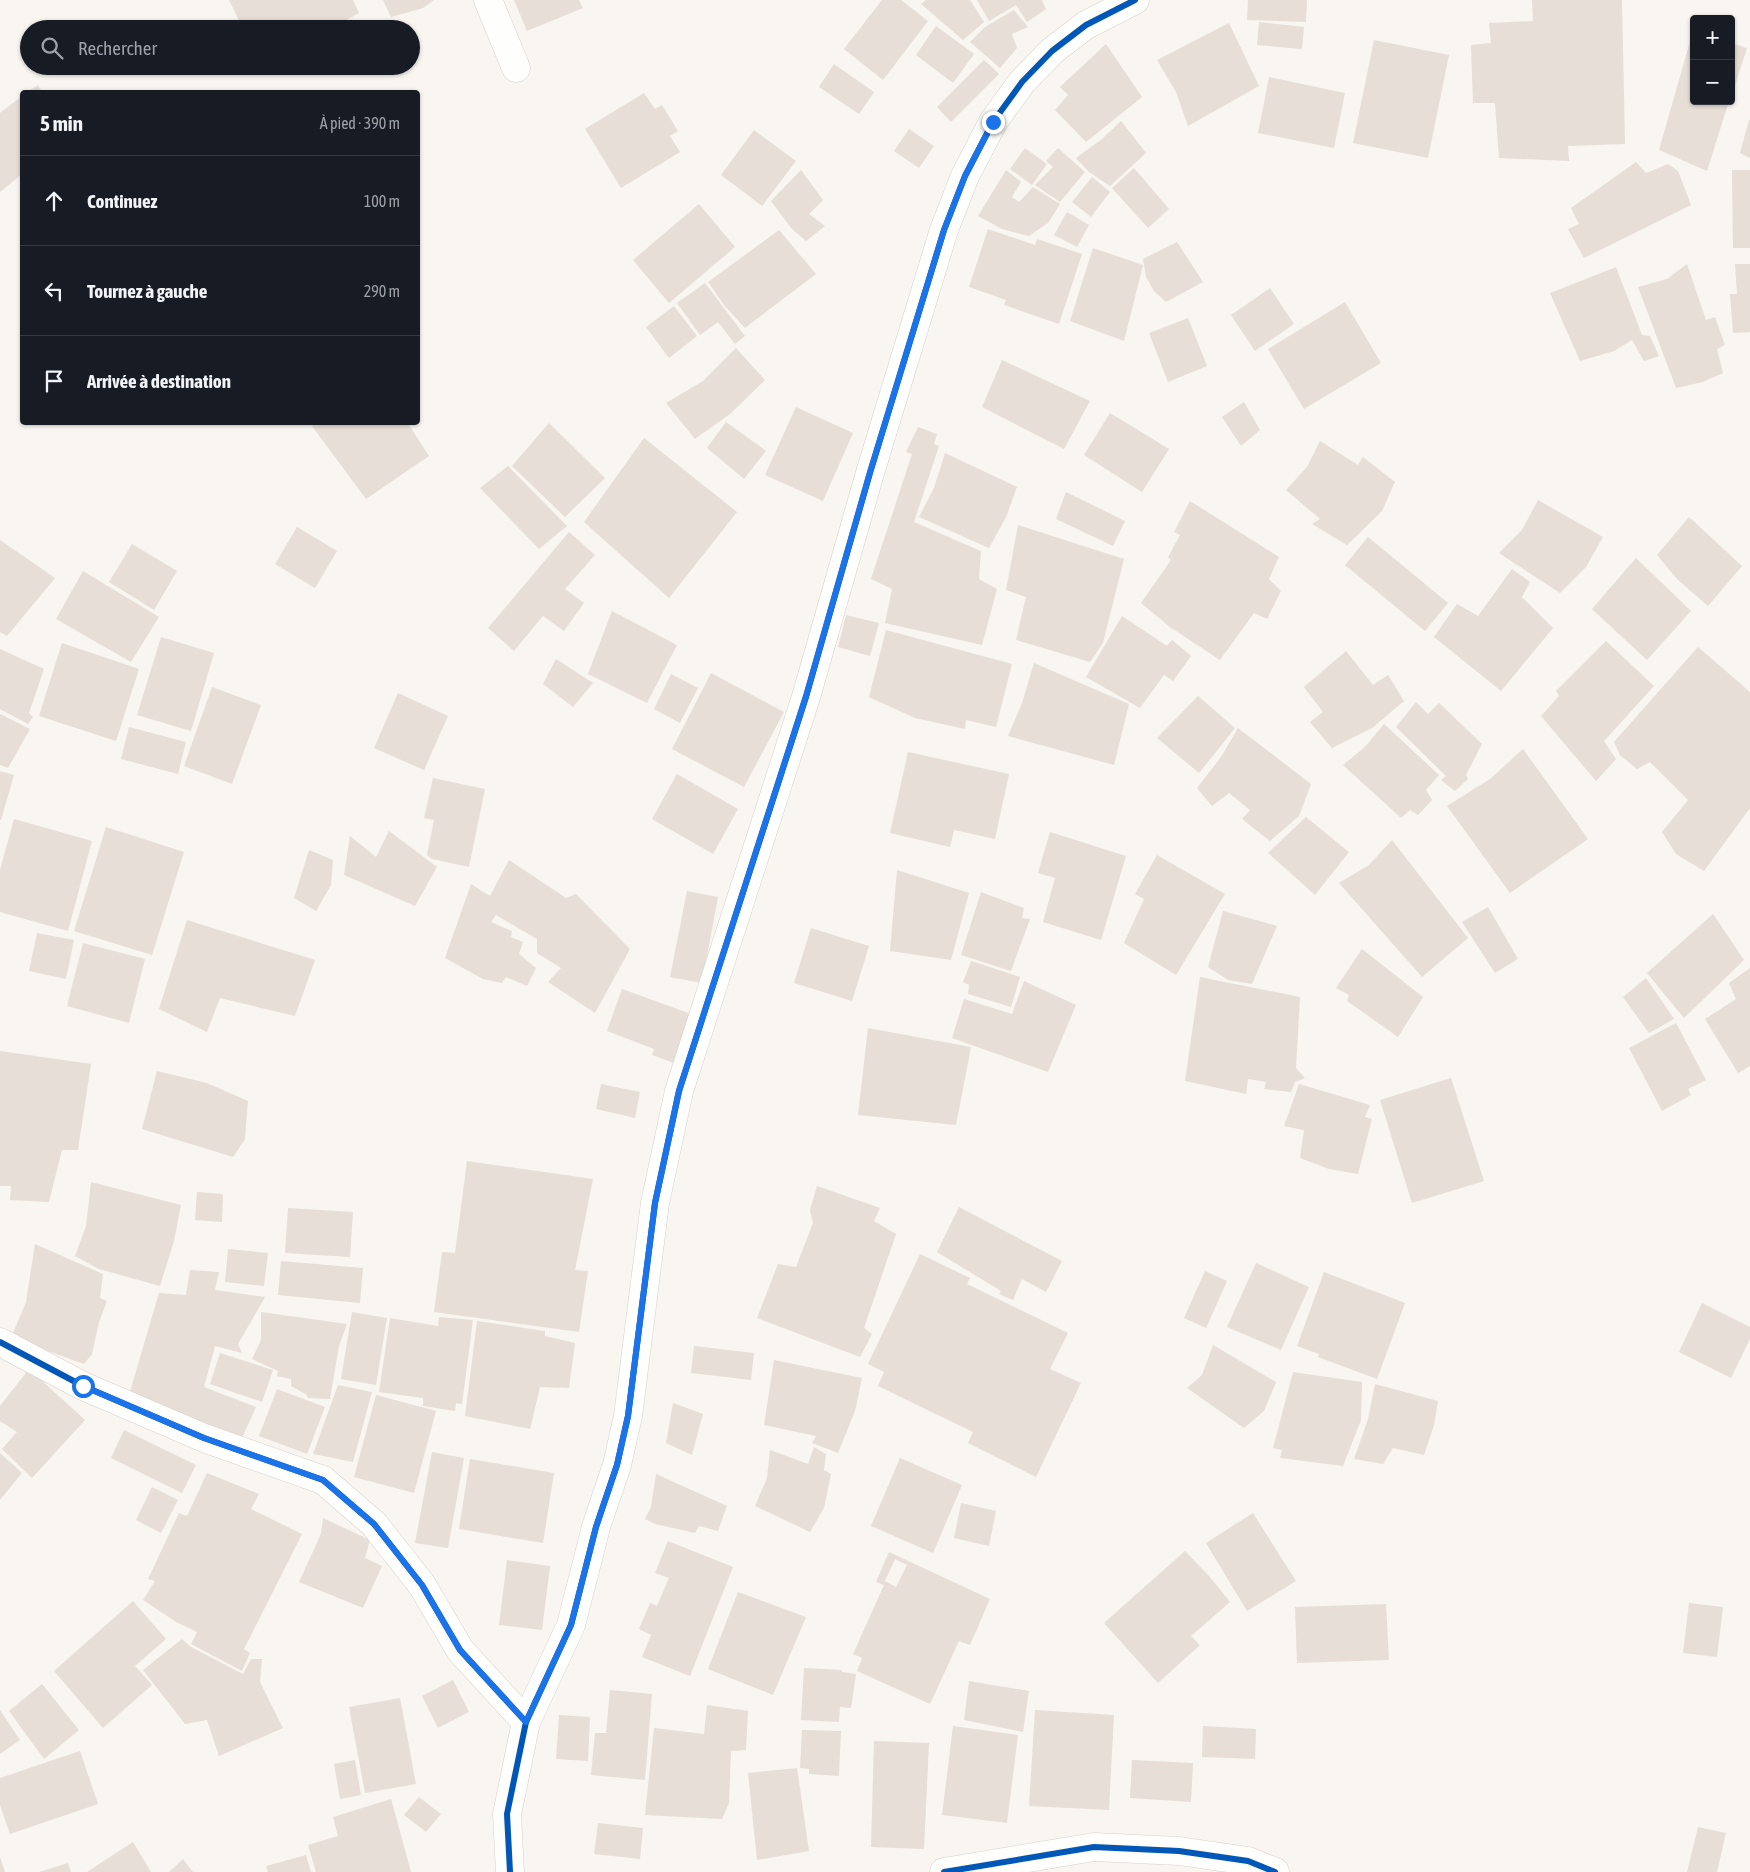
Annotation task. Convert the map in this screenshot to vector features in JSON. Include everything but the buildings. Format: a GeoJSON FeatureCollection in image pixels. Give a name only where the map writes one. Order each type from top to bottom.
{"type":"FeatureCollection","features":[{"type":"Feature","properties":{"kind":"street"},"geometry":{"type":"LineString","coordinates":[[488,0],[516,68]]}},
{"type":"Feature","properties":{"kind":"street"},"geometry":{"type":"LineString","coordinates":[[510,1872],[507,1814],[526,1722],[571,1625],[596,1527],[617,1465],[628,1416],[655,1203],[679,1091],[806,696],[870,472],[944,230],[965,176],[989,130],[1022,82],[1052,51],[1086,25],[1136,0]]}},
{"type":"Feature","properties":{"kind":"street"},"geometry":{"type":"LineString","coordinates":[[0,1342],[83,1386],[204,1438],[323,1480],[374,1524],[422,1585],[460,1650],[526,1722]]}},
{"type":"Feature","properties":{"kind":"street"},"geometry":{"type":"LineString","coordinates":[[944,1872],[1094,1847],[1178,1851],[1248,1861],[1275,1872]]}},
{"type":"Feature","properties":{"kind":"cycle path"},"geometry":{"type":"LineString","coordinates":[[510,1872],[507,1814],[526,1722],[571,1625],[596,1527],[617,1465],[628,1416],[655,1203],[679,1091],[806,697],[870,473],[944,230],[965,176],[993,122],[1022,82],[1052,51],[1086,25],[1135,0]]}},
{"type":"Feature","properties":{"kind":"cycle path"},"geometry":{"type":"LineString","coordinates":[[0,1342],[83,1386],[204,1438],[323,1480],[374,1524],[422,1585],[460,1650],[526,1722]]}},
{"type":"Feature","properties":{"kind":"cycle path"},"geometry":{"type":"LineString","coordinates":[[944,1872],[1094,1847],[1179,1851],[1248,1861],[1275,1872]]}},
{"type":"Feature","properties":{"kind":"route"},"geometry":{"type":"LineString","coordinates":[[83,1386],[204,1438],[323,1480],[374,1524],[422,1585],[460,1650],[526,1722],[571,1625],[596,1527],[617,1465],[628,1416],[636,1341],[648,1277],[655,1203],[665,1149],[679,1091],[748,871],[806,696],[818,651],[840,584],[870,472],[924,301],[944,230],[965,176],[993,122]]}}]}
